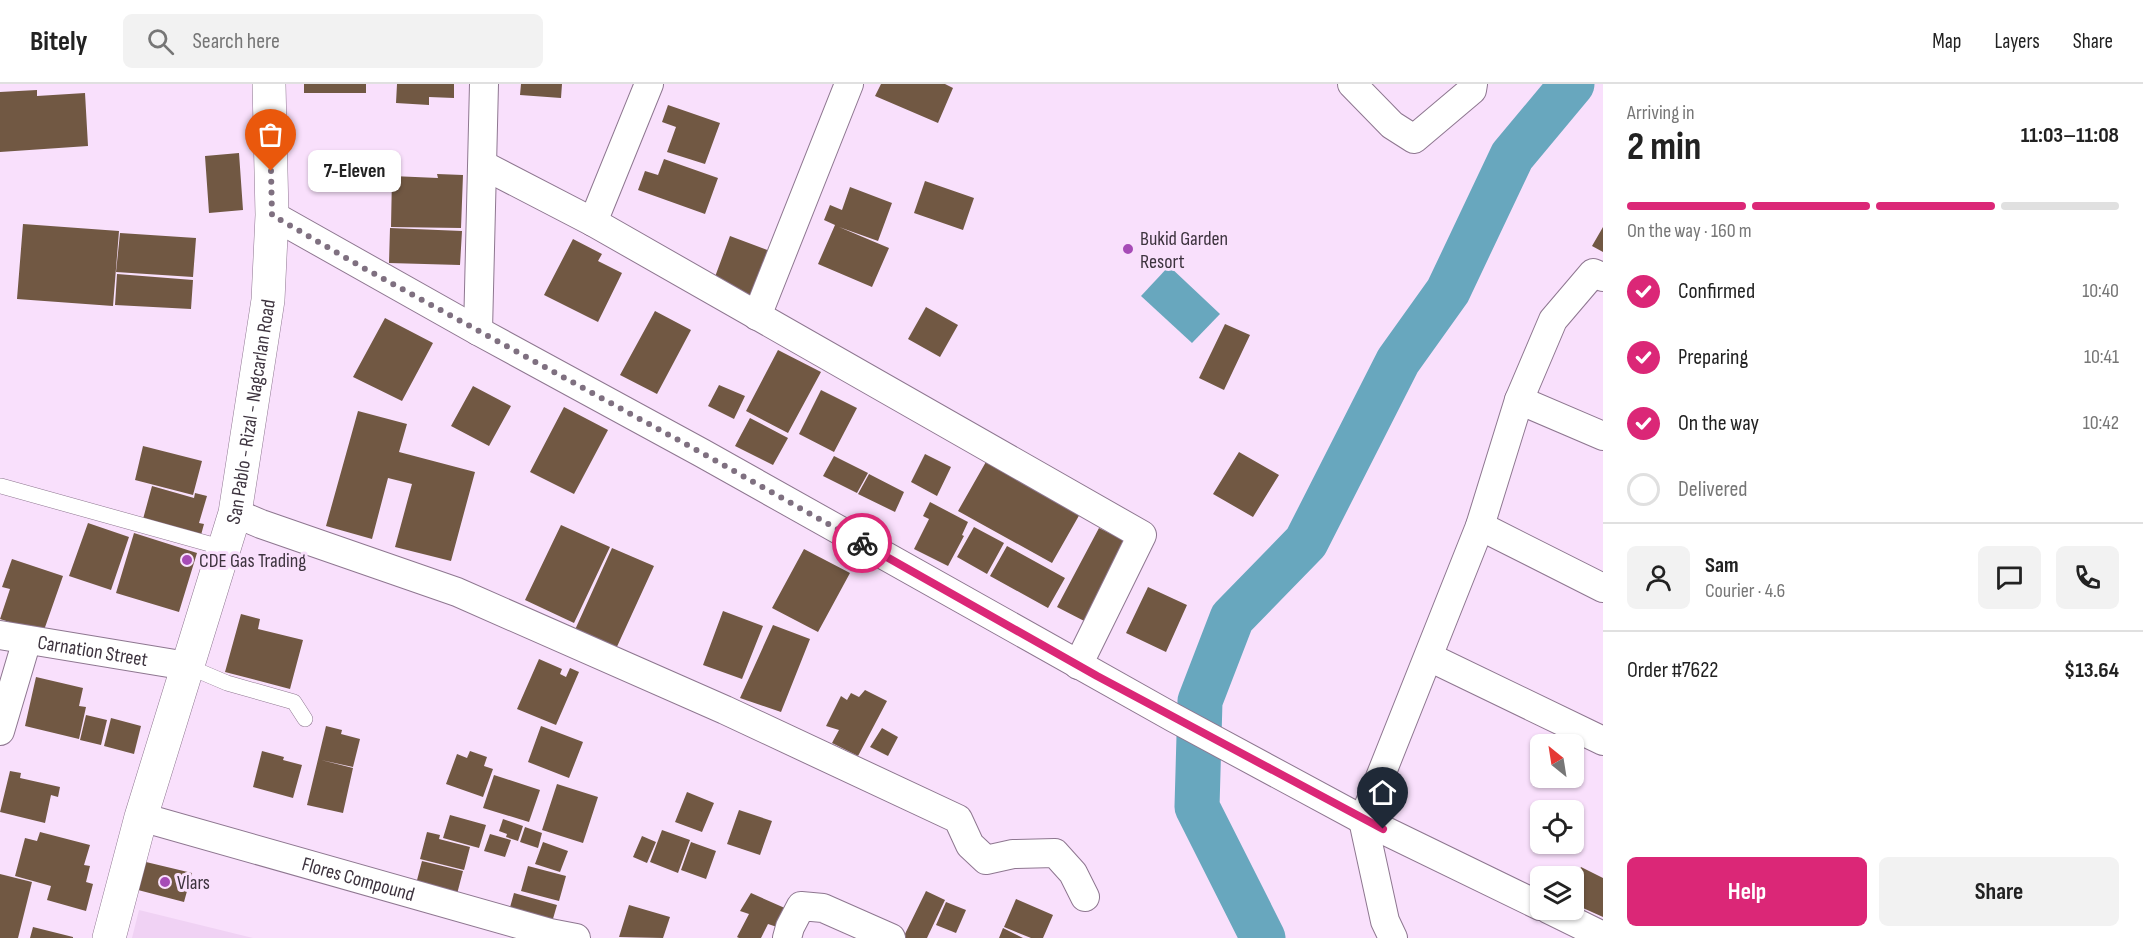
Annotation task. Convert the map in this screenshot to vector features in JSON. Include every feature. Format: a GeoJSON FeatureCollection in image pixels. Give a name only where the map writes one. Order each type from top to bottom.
{"type":"FeatureCollection","features":[{"type":"Feature","properties":{"kind":"main road","name":"San Pablo - Rizal - Nagcarlan Road"},"geometry":{"type":"LineString","coordinates":[[110,938],[141,817],[235,513],[268,300],[272,215],[269,84]]}},
{"type":"Feature","properties":{"kind":"street"},"geometry":{"type":"LineString","coordinates":[[478,331],[484,84]]}},
{"type":"Feature","properties":{"kind":"street"},"geometry":{"type":"LineString","coordinates":[[593,222],[649,84]]}},
{"type":"Feature","properties":{"kind":"street"},"geometry":{"type":"LineString","coordinates":[[757,316],[849,84]]}},
{"type":"Feature","properties":{"kind":"street"},"geometry":{"type":"LineString","coordinates":[[1352,84],[1392,125],[1414,139],[1472,90],[1473,84]]}},
{"type":"Feature","properties":{"kind":"street"},"geometry":{"type":"LineString","coordinates":[[483,165],[593,222],[1142,535],[1078,665]]}},
{"type":"Feature","properties":{"kind":"street"},"geometry":{"type":"LineString","coordinates":[[272,215],[1174,718],[1363,819],[1530,901]]}},
{"type":"Feature","properties":{"kind":"street"},"geometry":{"type":"LineString","coordinates":[[1393,938],[1385,921],[1363,819],[1430,657],[1480,526],[1519,400],[1553,320],[1593,273],[1603,277]]}},
{"type":"Feature","properties":{"kind":"street"},"geometry":{"type":"LineString","coordinates":[[1519,400],[1603,436]]}},
{"type":"Feature","properties":{"kind":"street"},"geometry":{"type":"LineString","coordinates":[[235,513],[457,592],[725,710],[958,819],[970,845],[986,860],[1013,854],[1055,853],[1073,873],[1085,897]]}},
{"type":"Feature","properties":{"kind":"street"},"geometry":{"type":"LineString","coordinates":[[1480,526],[1603,588]]}},
{"type":"Feature","properties":{"kind":"street"},"geometry":{"type":"LineString","coordinates":[[0,731],[13,637]]}},
{"type":"Feature","properties":{"kind":"street","name":"Carnation Street"},"geometry":{"type":"LineString","coordinates":[[13,637],[187,666]]}},
{"type":"Feature","properties":{"kind":"street"},"geometry":{"type":"LineString","coordinates":[[1430,657],[1603,741]]}},
{"type":"Feature","properties":{"kind":"street","name":"Flores Compound"},"geometry":{"type":"LineString","coordinates":[[141,817],[550,933],[576,938]]}},
{"type":"Feature","properties":{"kind":"street"},"geometry":{"type":"LineString","coordinates":[[787,938],[801,906],[823,908],[891,938]]}},
{"type":"Feature","properties":{"kind":"street"},"geometry":{"type":"LineString","coordinates":[[1570,920],[1603,936]]}},
{"type":"Feature","properties":{"kind":"lane"},"geometry":{"type":"LineString","coordinates":[[1,486],[224,548]]}},
{"type":"Feature","properties":{"kind":"lane"},"geometry":{"type":"LineString","coordinates":[[187,666],[227,683],[294,702],[305,719]]}},
{"type":"Feature","properties":{"kind":"shaded area"},"geometry":{"type":"Polygon","coordinates":[[[139,910],[253,938],[132,938],[139,910]]]}},
{"type":"Feature","properties":{"kind":"water"},"geometry":{"type":"Polygon","coordinates":[[[1169,266],[1220,314],[1192,343],[1141,296],[1169,266]]]}},
{"type":"Feature","properties":{"kind":"building"},"geometry":{"type":"Polygon","coordinates":[[[304,84],[366,84],[366,93],[304,93],[304,84]]]}},
{"type":"Feature","properties":{"kind":"building"},"geometry":{"type":"Polygon","coordinates":[[[397,84],[454,84],[454,98],[429,97],[429,105],[396,103],[397,84]]]}},
{"type":"Feature","properties":{"kind":"building"},"geometry":{"type":"Polygon","coordinates":[[[521,84],[562,84],[561,98],[520,95],[521,84]]]}},
{"type":"Feature","properties":{"kind":"building"},"geometry":{"type":"Polygon","coordinates":[[[881,84],[945,84],[953,88],[938,123],[875,96],[881,84]]]}},
{"type":"Feature","properties":{"kind":"building"},"geometry":{"type":"Polygon","coordinates":[[[37,90],[37,96],[85,93],[88,146],[0,152],[0,92],[37,90]]]}},
{"type":"Feature","properties":{"kind":"building"},"geometry":{"type":"Polygon","coordinates":[[[668,105],[720,123],[705,164],[667,152],[676,127],[662,122],[668,105]]]}},
{"type":"Feature","properties":{"kind":"building"},"geometry":{"type":"Polygon","coordinates":[[[239,153],[243,210],[209,213],[205,156],[239,153]]]}},
{"type":"Feature","properties":{"kind":"building"},"geometry":{"type":"Polygon","coordinates":[[[664,159],[718,178],[705,214],[638,190],[645,171],[658,175],[664,159]]]}},
{"type":"Feature","properties":{"kind":"building"},"geometry":{"type":"Polygon","coordinates":[[[437,174],[463,175],[461,228],[391,227],[392,176],[438,178],[437,174]]]}},
{"type":"Feature","properties":{"kind":"building"},"geometry":{"type":"Polygon","coordinates":[[[925,181],[974,198],[963,230],[914,213],[925,181]]]}},
{"type":"Feature","properties":{"kind":"building"},"geometry":{"type":"Polygon","coordinates":[[[850,187],[892,203],[878,241],[839,227],[889,248],[872,287],[818,264],[835,225],[824,220],[830,205],[842,210],[850,187]]]}},
{"type":"Feature","properties":{"kind":"building"},"geometry":{"type":"Polygon","coordinates":[[[23,224],[119,231],[113,306],[17,299],[23,224]]]}},
{"type":"Feature","properties":{"kind":"building"},"geometry":{"type":"Polygon","coordinates":[[[1603,227],[1603,252],[1592,246],[1603,227]]]}},
{"type":"Feature","properties":{"kind":"building"},"geometry":{"type":"Polygon","coordinates":[[[390,228],[462,231],[460,265],[389,263],[390,228]]]}},
{"type":"Feature","properties":{"kind":"building"},"geometry":{"type":"Polygon","coordinates":[[[120,233],[196,238],[193,277],[116,272],[120,233]]]}},
{"type":"Feature","properties":{"kind":"building"},"geometry":{"type":"Polygon","coordinates":[[[730,236],[770,251],[752,300],[712,285],[730,236]]]}},
{"type":"Feature","properties":{"kind":"building"},"geometry":{"type":"Polygon","coordinates":[[[573,239],[602,254],[598,261],[622,273],[598,322],[544,295],[573,239]]]}},
{"type":"Feature","properties":{"kind":"building"},"geometry":{"type":"Polygon","coordinates":[[[117,274],[193,280],[191,309],[115,305],[117,274]]]}},
{"type":"Feature","properties":{"kind":"building"},"geometry":{"type":"Polygon","coordinates":[[[926,307],[958,325],[940,357],[908,339],[926,307]]]}},
{"type":"Feature","properties":{"kind":"building"},"geometry":{"type":"Polygon","coordinates":[[[655,311],[691,330],[657,394],[620,375],[655,311]]]}},
{"type":"Feature","properties":{"kind":"building"},"geometry":{"type":"Polygon","coordinates":[[[385,318],[433,343],[402,401],[353,377],[385,318]]]}},
{"type":"Feature","properties":{"kind":"building"},"geometry":{"type":"Polygon","coordinates":[[[1225,324],[1250,335],[1224,390],[1199,378],[1225,324]]]}},
{"type":"Feature","properties":{"kind":"building"},"geometry":{"type":"Polygon","coordinates":[[[778,350],[821,372],[788,433],[746,411],[778,350]]]}},
{"type":"Feature","properties":{"kind":"building"},"geometry":{"type":"Polygon","coordinates":[[[719,385],[745,396],[734,419],[708,406],[719,385]]]}},
{"type":"Feature","properties":{"kind":"building"},"geometry":{"type":"Polygon","coordinates":[[[473,386],[511,406],[489,446],[451,426],[473,386]]]}},
{"type":"Feature","properties":{"kind":"building"},"geometry":{"type":"Polygon","coordinates":[[[821,390],[857,408],[834,452],[799,434],[821,390]]]}},
{"type":"Feature","properties":{"kind":"building"},"geometry":{"type":"Polygon","coordinates":[[[564,407],[608,430],[574,494],[530,472],[564,407]]]}},
{"type":"Feature","properties":{"kind":"building"},"geometry":{"type":"Polygon","coordinates":[[[358,411],[407,424],[399,452],[475,472],[451,561],[395,547],[412,484],[388,478],[372,539],[326,526],[358,411]]]}},
{"type":"Feature","properties":{"kind":"building"},"geometry":{"type":"Polygon","coordinates":[[[750,418],[788,438],[773,465],[735,446],[750,418]]]}},
{"type":"Feature","properties":{"kind":"building"},"geometry":{"type":"Polygon","coordinates":[[[143,446],[202,461],[193,495],[135,480],[143,446]]]}},
{"type":"Feature","properties":{"kind":"building"},"geometry":{"type":"Polygon","coordinates":[[[1239,452],[1279,475],[1253,517],[1213,494],[1239,452]]]}},
{"type":"Feature","properties":{"kind":"building"},"geometry":{"type":"Polygon","coordinates":[[[991,453],[1085,505],[1052,563],[958,511],[991,453]]]}},
{"type":"Feature","properties":{"kind":"building"},"geometry":{"type":"Polygon","coordinates":[[[925,454],[951,467],[937,496],[911,482],[925,454]]]}},
{"type":"Feature","properties":{"kind":"building"},"geometry":{"type":"Polygon","coordinates":[[[834,456],[868,473],[857,493],[823,476],[834,456]]]}},
{"type":"Feature","properties":{"kind":"building"},"geometry":{"type":"Polygon","coordinates":[[[869,474],[904,492],[895,512],[858,494],[869,474]]]}},
{"type":"Feature","properties":{"kind":"building"},"geometry":{"type":"Polygon","coordinates":[[[152,486],[194,498],[195,493],[207,496],[199,523],[204,524],[201,535],[143,519],[152,486]]]}},
{"type":"Feature","properties":{"kind":"building"},"geometry":{"type":"Polygon","coordinates":[[[930,502],[968,522],[962,535],[964,536],[948,566],[914,549],[929,519],[923,516],[930,502]]]}},
{"type":"Feature","properties":{"kind":"building"},"geometry":{"type":"Polygon","coordinates":[[[88,523],[129,537],[111,590],[69,576],[88,523]]]}},
{"type":"Feature","properties":{"kind":"building"},"geometry":{"type":"Polygon","coordinates":[[[561,525],[610,547],[574,623],[525,600],[561,525]]]}},
{"type":"Feature","properties":{"kind":"building"},"geometry":{"type":"Polygon","coordinates":[[[974,527],[1004,543],[987,574],[957,557],[974,527]]]}},
{"type":"Feature","properties":{"kind":"building"},"geometry":{"type":"Polygon","coordinates":[[[1099,528],[1134,545],[1092,625],[1057,607],[1099,528]]]}},
{"type":"Feature","properties":{"kind":"building"},"geometry":{"type":"Polygon","coordinates":[[[134,533],[197,553],[179,612],[116,593],[134,533]]]}},
{"type":"Feature","properties":{"kind":"building"},"geometry":{"type":"Polygon","coordinates":[[[1007,546],[1065,578],[1048,608],[990,576],[1007,546]]]}},
{"type":"Feature","properties":{"kind":"building"},"geometry":{"type":"Polygon","coordinates":[[[612,548],[654,566],[615,651],[574,632],[612,548]]]}},
{"type":"Feature","properties":{"kind":"building"},"geometry":{"type":"Polygon","coordinates":[[[804,549],[850,573],[818,632],[772,608],[804,549]]]}},
{"type":"Feature","properties":{"kind":"building"},"geometry":{"type":"Polygon","coordinates":[[[12,559],[63,576],[43,633],[0,619],[10,589],[2,587],[12,559]]]}},
{"type":"Feature","properties":{"kind":"building"},"geometry":{"type":"Polygon","coordinates":[[[1148,587],[1187,605],[1166,652],[1126,633],[1148,587]]]}},
{"type":"Feature","properties":{"kind":"building"},"geometry":{"type":"Polygon","coordinates":[[[723,611],[763,626],[742,679],[703,665],[723,611]]]}},
{"type":"Feature","properties":{"kind":"building"},"geometry":{"type":"Polygon","coordinates":[[[241,614],[260,619],[258,629],[303,640],[290,689],[225,672],[241,614]]]}},
{"type":"Feature","properties":{"kind":"building"},"geometry":{"type":"Polygon","coordinates":[[[773,625],[810,639],[781,712],[740,698],[773,625]]]}},
{"type":"Feature","properties":{"kind":"building"},"geometry":{"type":"Polygon","coordinates":[[[539,659],[562,669],[560,674],[566,677],[570,668],[579,672],[556,725],[517,709],[539,659]]]}},
{"type":"Feature","properties":{"kind":"building"},"geometry":{"type":"Polygon","coordinates":[[[36,677],[83,688],[79,706],[86,707],[79,739],[25,726],[36,677]]]}},
{"type":"Feature","properties":{"kind":"building"},"geometry":{"type":"Polygon","coordinates":[[[865,690],[887,701],[858,756],[832,743],[839,730],[826,726],[841,696],[847,700],[851,693],[859,697],[865,690]]]}},
{"type":"Feature","properties":{"kind":"building"},"geometry":{"type":"Polygon","coordinates":[[[86,715],[107,720],[101,745],[80,740],[86,715]]]}},
{"type":"Feature","properties":{"kind":"building"},"geometry":{"type":"Polygon","coordinates":[[[111,718],[141,726],[134,754],[104,746],[111,718]]]}},
{"type":"Feature","properties":{"kind":"building"},"geometry":{"type":"Polygon","coordinates":[[[326,726],[342,730],[341,734],[360,739],[353,767],[321,760],[353,768],[343,813],[307,805],[326,726]]]}},
{"type":"Feature","properties":{"kind":"building"},"geometry":{"type":"Polygon","coordinates":[[[541,726],[583,742],[569,778],[528,762],[541,726]]]}},
{"type":"Feature","properties":{"kind":"building"},"geometry":{"type":"Polygon","coordinates":[[[882,728],[898,737],[888,756],[870,747],[882,728]]]}},
{"type":"Feature","properties":{"kind":"building"},"geometry":{"type":"Polygon","coordinates":[[[262,751],[302,765],[293,798],[253,787],[262,751]]]}},
{"type":"Feature","properties":{"kind":"building"},"geometry":{"type":"Polygon","coordinates":[[[470,751],[487,757],[484,766],[493,769],[483,797],[446,784],[457,754],[467,758],[470,751]]]}},
{"type":"Feature","properties":{"kind":"building"},"geometry":{"type":"Polygon","coordinates":[[[10,771],[21,773],[20,778],[60,787],[58,797],[51,795],[45,823],[0,812],[10,771]]]}},
{"type":"Feature","properties":{"kind":"building"},"geometry":{"type":"Polygon","coordinates":[[[494,775],[540,790],[529,822],[483,808],[494,775]]]}},
{"type":"Feature","properties":{"kind":"building"},"geometry":{"type":"Polygon","coordinates":[[[557,784],[598,797],[583,843],[542,830],[557,784]]]}},
{"type":"Feature","properties":{"kind":"building"},"geometry":{"type":"Polygon","coordinates":[[[687,792],[714,803],[702,832],[675,822],[687,792]]]}},
{"type":"Feature","properties":{"kind":"building"},"geometry":{"type":"Polygon","coordinates":[[[739,810],[772,821],[760,855],[727,844],[739,810]]]}},
{"type":"Feature","properties":{"kind":"building"},"geometry":{"type":"Polygon","coordinates":[[[450,815],[486,825],[479,848],[443,838],[450,815]]]}},
{"type":"Feature","properties":{"kind":"building"},"geometry":{"type":"Polygon","coordinates":[[[503,819],[523,826],[518,841],[506,837],[507,834],[499,831],[503,819]]]}},
{"type":"Feature","properties":{"kind":"building"},"geometry":{"type":"Polygon","coordinates":[[[525,827],[542,833],[538,848],[520,842],[525,827]]]}},
{"type":"Feature","properties":{"kind":"building"},"geometry":{"type":"Polygon","coordinates":[[[662,830],[690,840],[678,873],[650,862],[662,830]]]}},
{"type":"Feature","properties":{"kind":"building"},"geometry":{"type":"Polygon","coordinates":[[[40,832],[90,845],[84,865],[90,866],[86,882],[93,884],[86,911],[47,900],[51,886],[15,876],[25,838],[37,841],[40,832]]]}},
{"type":"Feature","properties":{"kind":"building"},"geometry":{"type":"Polygon","coordinates":[[[427,832],[440,835],[439,839],[470,847],[464,870],[420,859],[427,832]]]}},
{"type":"Feature","properties":{"kind":"building"},"geometry":{"type":"Polygon","coordinates":[[[490,834],[511,840],[505,857],[484,851],[490,834]]]}},
{"type":"Feature","properties":{"kind":"building"},"geometry":{"type":"Polygon","coordinates":[[[642,836],[656,842],[647,863],[633,857],[642,836]]]}},
{"type":"Feature","properties":{"kind":"building"},"geometry":{"type":"Polygon","coordinates":[[[543,842],[568,851],[560,872],[535,864],[543,842]]]}},
{"type":"Feature","properties":{"kind":"building"},"geometry":{"type":"Polygon","coordinates":[[[691,842],[716,851],[706,879],[681,870],[691,842]]]}},
{"type":"Feature","properties":{"kind":"building"},"geometry":{"type":"Polygon","coordinates":[[[422,861],[463,871],[457,894],[416,884],[422,861]]]}},
{"type":"Feature","properties":{"kind":"building","name":"Vlars"},"geometry":{"type":"Polygon","coordinates":[[[146,862],[192,873],[184,902],[138,890],[146,862]]]}},
{"type":"Feature","properties":{"kind":"building"},"geometry":{"type":"Polygon","coordinates":[[[528,866],[566,876],[559,901],[521,891],[528,866]]]}},
{"type":"Feature","properties":{"kind":"building"},"geometry":{"type":"Polygon","coordinates":[[[1584,868],[1603,878],[1603,917],[1584,908],[1584,868]]]}},
{"type":"Feature","properties":{"kind":"building"},"geometry":{"type":"Polygon","coordinates":[[[0,874],[32,882],[18,938],[0,938],[0,874]]]}},
{"type":"Feature","properties":{"kind":"building"},"geometry":{"type":"Polygon","coordinates":[[[926,891],[945,900],[927,938],[903,938],[926,891]]]}},
{"type":"Feature","properties":{"kind":"building"},"geometry":{"type":"Polygon","coordinates":[[[514,893],[557,905],[550,929],[507,918],[514,893]]]}},
{"type":"Feature","properties":{"kind":"building"},"geometry":{"type":"Polygon","coordinates":[[[751,893],[787,909],[777,927],[768,924],[761,938],[739,938],[737,937],[749,914],[740,911],[751,893]]]}},
{"type":"Feature","properties":{"kind":"building"},"geometry":{"type":"Polygon","coordinates":[[[1016,899],[1053,915],[1043,938],[1031,938],[1004,927],[1016,899]]]}},
{"type":"Feature","properties":{"kind":"building"},"geometry":{"type":"Polygon","coordinates":[[[946,902],[966,910],[956,933],[936,925],[946,902]]]}},
{"type":"Feature","properties":{"kind":"building"},"geometry":{"type":"Polygon","coordinates":[[[629,905],[670,917],[663,938],[619,937],[629,905]]]}},
{"type":"Feature","properties":{"kind":"building"},"geometry":{"type":"Polygon","coordinates":[[[33,927],[73,937],[73,938],[30,938],[33,927]]]}},
{"type":"Feature","properties":{"kind":"building"},"geometry":{"type":"Polygon","coordinates":[[[1003,928],[1023,938],[999,938],[1003,928]]]}},
{"type":"Feature","properties":{"kind":"waterway"},"geometry":{"type":"LineString","coordinates":[[1263,938],[1197,807],[1200,701],[1232,618],[1306,542],[1398,361],[1448,291],[1512,156],[1572,84]]}},
{"type":"Feature","properties":{"kind":"way so far"},"geometry":{"type":"LineString","coordinates":[[271,171],[272,215],[360,266],[862,543]]}},
{"type":"Feature","properties":{"kind":"place","name":"7-Eleven"},"geometry":{"type":"Point","coordinates":[271,171]}},
{"type":"Feature","properties":{"kind":"place","name":"Bukid Garden Resort"},"geometry":{"type":"Point","coordinates":[1128,249]}},
{"type":"Feature","properties":{"kind":"place","name":"CDE Gas Trading"},"geometry":{"type":"Point","coordinates":[187,560]}},
{"type":"Feature","properties":{"kind":"place","name":"Vlars"},"geometry":{"type":"Point","coordinates":[165,882]}},
{"type":"Feature","properties":{"kind":"route"},"geometry":{"type":"LineString","coordinates":[[862,543],[1097,676],[1383,829]]}}]}
